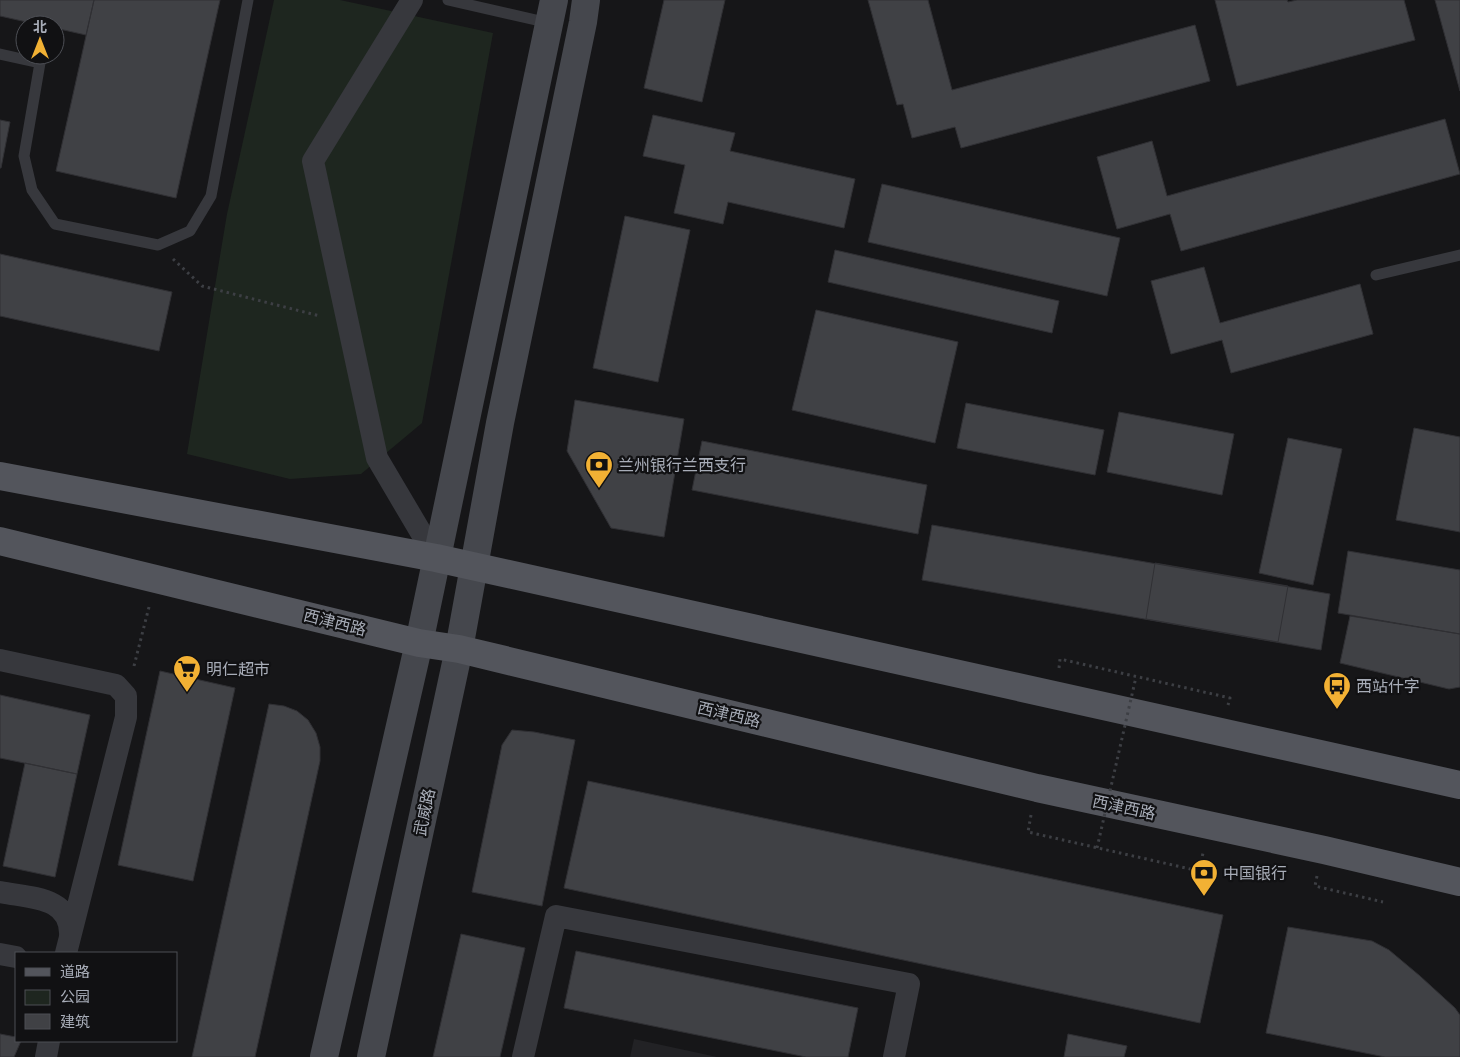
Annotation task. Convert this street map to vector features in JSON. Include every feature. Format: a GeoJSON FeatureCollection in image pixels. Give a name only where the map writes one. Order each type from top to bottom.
{"type":"FeatureCollection","features":[{"type":"Feature","properties":{"kind":"main road"},"geometry":{"type":"LineString","coordinates":[[0,476],[475,566],[1460,785]]}},
{"type":"Feature","properties":{"kind":"main road","name":"西津西路"},"geometry":{"type":"LineString","coordinates":[[0,541],[1037,788],[1324,850],[1460,882]]}},
{"type":"Feature","properties":{"kind":"street"},"geometry":{"type":"LineString","coordinates":[[412,0],[313,161],[376,458],[436,558]]}},
{"type":"Feature","properties":{"kind":"street","name":"武威路"},"geometry":{"type":"LineString","coordinates":[[371,1057],[459,649],[502,414],[586,0]]}},
{"type":"Feature","properties":{"kind":"street"},"geometry":{"type":"LineString","coordinates":[[324,1057],[419,642],[552,12]]}},
{"type":"Feature","properties":{"kind":"street"},"geometry":{"type":"LineString","coordinates":[[0,660],[116,685],[126,696],[126,717],[65,948]]}},
{"type":"Feature","properties":{"kind":"street"},"geometry":{"type":"LineString","coordinates":[[0,892],[48,901],[59,906],[66,915],[70,927],[65,948]]}},
{"type":"Feature","properties":{"kind":"street"},"geometry":{"type":"LineString","coordinates":[[523,1057],[556,916],[909,984],[894,1057]]}},
{"type":"Feature","properties":{"kind":"street"},"geometry":{"type":"LineString","coordinates":[[0,954],[15,957]]}},
{"type":"Feature","properties":{"kind":"street"},"geometry":{"type":"LineString","coordinates":[[46,1057],[49,1042]]}},
{"type":"Feature","properties":{"kind":"lane"},"geometry":{"type":"LineString","coordinates":[[0,54],[40,62],[24,156],[32,190],[55,224],[158,245],[190,231],[211,196],[248,0]]}},
{"type":"Feature","properties":{"kind":"lane"},"geometry":{"type":"LineString","coordinates":[[448,0],[552,12]]}},
{"type":"Feature","properties":{"kind":"lane"},"geometry":{"type":"LineString","coordinates":[[1376,275],[1460,254]]}},
{"type":"Feature","properties":{"kind":"path"},"geometry":{"type":"LineString","coordinates":[[158,245],[202,286],[348,324]]}},
{"type":"Feature","properties":{"kind":"path"},"geometry":{"type":"LineString","coordinates":[[126,696],[156,579]]}},
{"type":"Feature","properties":{"kind":"path"},"geometry":{"type":"LineString","coordinates":[[1060,660],[1230,698]]}},
{"type":"Feature","properties":{"kind":"path"},"geometry":{"type":"LineString","coordinates":[[1097,848],[1136,677]]}},
{"type":"Feature","properties":{"kind":"path"},"geometry":{"type":"LineString","coordinates":[[1028,832],[1199,871]]}},
{"type":"Feature","properties":{"kind":"path"},"geometry":{"type":"LineString","coordinates":[[1315,886],[1383,902]]}},
{"type":"Feature","properties":{"kind":"shaded area"},"geometry":{"type":"Polygon","coordinates":[[[634,1039],[717,1057],[630,1057],[634,1039]]]}},
{"type":"Feature","properties":{"kind":"green space"},"geometry":{"type":"Polygon","coordinates":[[[274,0],[340,0],[493,33],[422,423],[361,474],[290,479],[187,454],[227,214],[274,0]]]}},
{"type":"Feature","properties":{"kind":"building"},"geometry":{"type":"Polygon","coordinates":[[[0,0],[94,0],[86,35],[65,30],[65,15],[15,15],[15,19],[0,16],[0,0]]]}},
{"type":"Feature","properties":{"kind":"building"},"geometry":{"type":"Polygon","coordinates":[[[94,0],[220,0],[176,198],[56,171],[94,0]]]}},
{"type":"Feature","properties":{"kind":"building"},"geometry":{"type":"Polygon","coordinates":[[[664,0],[725,0],[702,102],[644,88],[664,0]]]}},
{"type":"Feature","properties":{"kind":"building"},"geometry":{"type":"Polygon","coordinates":[[[868,0],[928,0],[952,90],[1195,25],[1210,81],[961,148],[955,127],[912,138],[903,104],[897,105],[868,0]]]}},
{"type":"Feature","properties":{"kind":"building"},"geometry":{"type":"Polygon","coordinates":[[[1215,0],[1287,0],[1288,2],[1297,0],[1404,0],[1415,40],[1237,86],[1215,0]]]}},
{"type":"Feature","properties":{"kind":"building"},"geometry":{"type":"Polygon","coordinates":[[[1435,0],[1460,0],[1460,91],[1435,0]]]}},
{"type":"Feature","properties":{"kind":"building"},"geometry":{"type":"Polygon","coordinates":[[[653,115],[735,133],[730,151],[855,179],[844,228],[728,202],[723,224],[674,213],[685,165],[643,156],[653,115]]]}},
{"type":"Feature","properties":{"kind":"building"},"geometry":{"type":"Polygon","coordinates":[[[1445,119],[1460,174],[1181,251],[1170,214],[1117,229],[1097,157],[1152,141],[1167,196],[1445,119]]]}},
{"type":"Feature","properties":{"kind":"building"},"geometry":{"type":"Polygon","coordinates":[[[0,120],[10,122],[1,168],[0,168],[0,120]]]}},
{"type":"Feature","properties":{"kind":"building"},"geometry":{"type":"Polygon","coordinates":[[[882,184],[1120,238],[1107,296],[868,242],[882,184]]]}},
{"type":"Feature","properties":{"kind":"building"},"geometry":{"type":"Polygon","coordinates":[[[625,216],[690,230],[658,382],[593,368],[625,216]]]}},
{"type":"Feature","properties":{"kind":"building"},"geometry":{"type":"Polygon","coordinates":[[[835,250],[1059,301],[1052,333],[828,282],[835,250]]]}},
{"type":"Feature","properties":{"kind":"building"},"geometry":{"type":"Polygon","coordinates":[[[0,254],[172,292],[159,351],[0,316],[0,254]]]}},
{"type":"Feature","properties":{"kind":"building"},"geometry":{"type":"Polygon","coordinates":[[[1204,267],[1220,323],[1360,284],[1373,334],[1231,373],[1222,340],[1171,354],[1151,281],[1204,267]]]}},
{"type":"Feature","properties":{"kind":"building"},"geometry":{"type":"Polygon","coordinates":[[[816,310],[958,342],[935,443],[792,410],[816,310]]]}},
{"type":"Feature","properties":{"kind":"building"},"geometry":{"type":"Polygon","coordinates":[[[575,400],[684,419],[664,537],[611,528],[567,451],[575,400]]]}},
{"type":"Feature","properties":{"kind":"building"},"geometry":{"type":"Polygon","coordinates":[[[966,403],[1104,430],[1095,475],[957,448],[966,403]]]}},
{"type":"Feature","properties":{"kind":"building"},"geometry":{"type":"Polygon","coordinates":[[[1119,412],[1234,434],[1222,495],[1107,472],[1119,412]]]}},
{"type":"Feature","properties":{"kind":"building"},"geometry":{"type":"Polygon","coordinates":[[[1414,428],[1460,437],[1460,532],[1396,520],[1414,428]]]}},
{"type":"Feature","properties":{"kind":"building"},"geometry":{"type":"Polygon","coordinates":[[[1288,438],[1342,449],[1313,585],[1259,573],[1288,438]]]}},
{"type":"Feature","properties":{"kind":"building"},"geometry":{"type":"Polygon","coordinates":[[[702,441],[927,485],[918,534],[692,490],[702,441]]]}},
{"type":"Feature","properties":{"kind":"building"},"geometry":{"type":"Polygon","coordinates":[[[932,525],[1330,594],[1321,650],[922,580],[932,525]]]}},
{"type":"Feature","properties":{"kind":"building"},"geometry":{"type":"Polygon","coordinates":[[[1348,551],[1460,570],[1460,634],[1338,613],[1348,551]]]}},
{"type":"Feature","properties":{"kind":"building"},"geometry":{"type":"Polygon","coordinates":[[[1155,563],[1288,586],[1278,642],[1146,619],[1155,563]]]}},
{"type":"Feature","properties":{"kind":"building"},"geometry":{"type":"Polygon","coordinates":[[[1350,616],[1460,634],[1460,687],[1449,689],[1340,663],[1350,616]]]}},
{"type":"Feature","properties":{"kind":"building"},"geometry":{"type":"Polygon","coordinates":[[[160,671],[235,688],[193,881],[118,865],[160,671]]]}},
{"type":"Feature","properties":{"kind":"building"},"geometry":{"type":"Polygon","coordinates":[[[0,695],[90,715],[77,774],[0,758],[0,695]]]}},
{"type":"Feature","properties":{"kind":"building"},"geometry":{"type":"Polygon","coordinates":[[[269,704],[284,706],[297,711],[308,720],[316,733],[320,747],[320,761],[255,1057],[192,1057],[269,704]]]}},
{"type":"Feature","properties":{"kind":"building"},"geometry":{"type":"Polygon","coordinates":[[[512,730],[575,740],[542,906],[472,892],[502,745],[512,730]]]}},
{"type":"Feature","properties":{"kind":"building"},"geometry":{"type":"Polygon","coordinates":[[[25,763],[77,774],[55,877],[3,866],[25,763]]]}},
{"type":"Feature","properties":{"kind":"building"},"geometry":{"type":"Polygon","coordinates":[[[588,781],[1223,915],[1200,1023],[564,888],[588,781]]]}},
{"type":"Feature","properties":{"kind":"building"},"geometry":{"type":"Polygon","coordinates":[[[1288,927],[1372,941],[1389,950],[1455,1008],[1460,1015],[1460,1057],[1385,1057],[1266,1033],[1288,927]]]}},
{"type":"Feature","properties":{"kind":"building"},"geometry":{"type":"Polygon","coordinates":[[[461,934],[525,948],[500,1057],[433,1057],[461,934]]]}},
{"type":"Feature","properties":{"kind":"building"},"geometry":{"type":"Polygon","coordinates":[[[576,951],[858,1008],[848,1057],[806,1057],[564,1008],[576,951]]]}},
{"type":"Feature","properties":{"kind":"building"},"geometry":{"type":"Polygon","coordinates":[[[0,1034],[15,1037],[15,1042],[21,1042],[14,1057],[0,1057],[0,1034]]]}},
{"type":"Feature","properties":{"kind":"building"},"geometry":{"type":"Polygon","coordinates":[[[1068,1034],[1127,1046],[1124,1057],[1064,1057],[1068,1034]]]}},
{"type":"Feature","properties":{"kind":"place","name":"兰州银行兰西支行"},"geometry":{"type":"Point","coordinates":[599,489]}},
{"type":"Feature","properties":{"kind":"place","name":"明仁超市"},"geometry":{"type":"Point","coordinates":[187,693]}},
{"type":"Feature","properties":{"kind":"place","name":"西站什字"},"geometry":{"type":"Point","coordinates":[1337,710]}},
{"type":"Feature","properties":{"kind":"place","name":"中国银行"},"geometry":{"type":"Point","coordinates":[1204,897]}}]}
